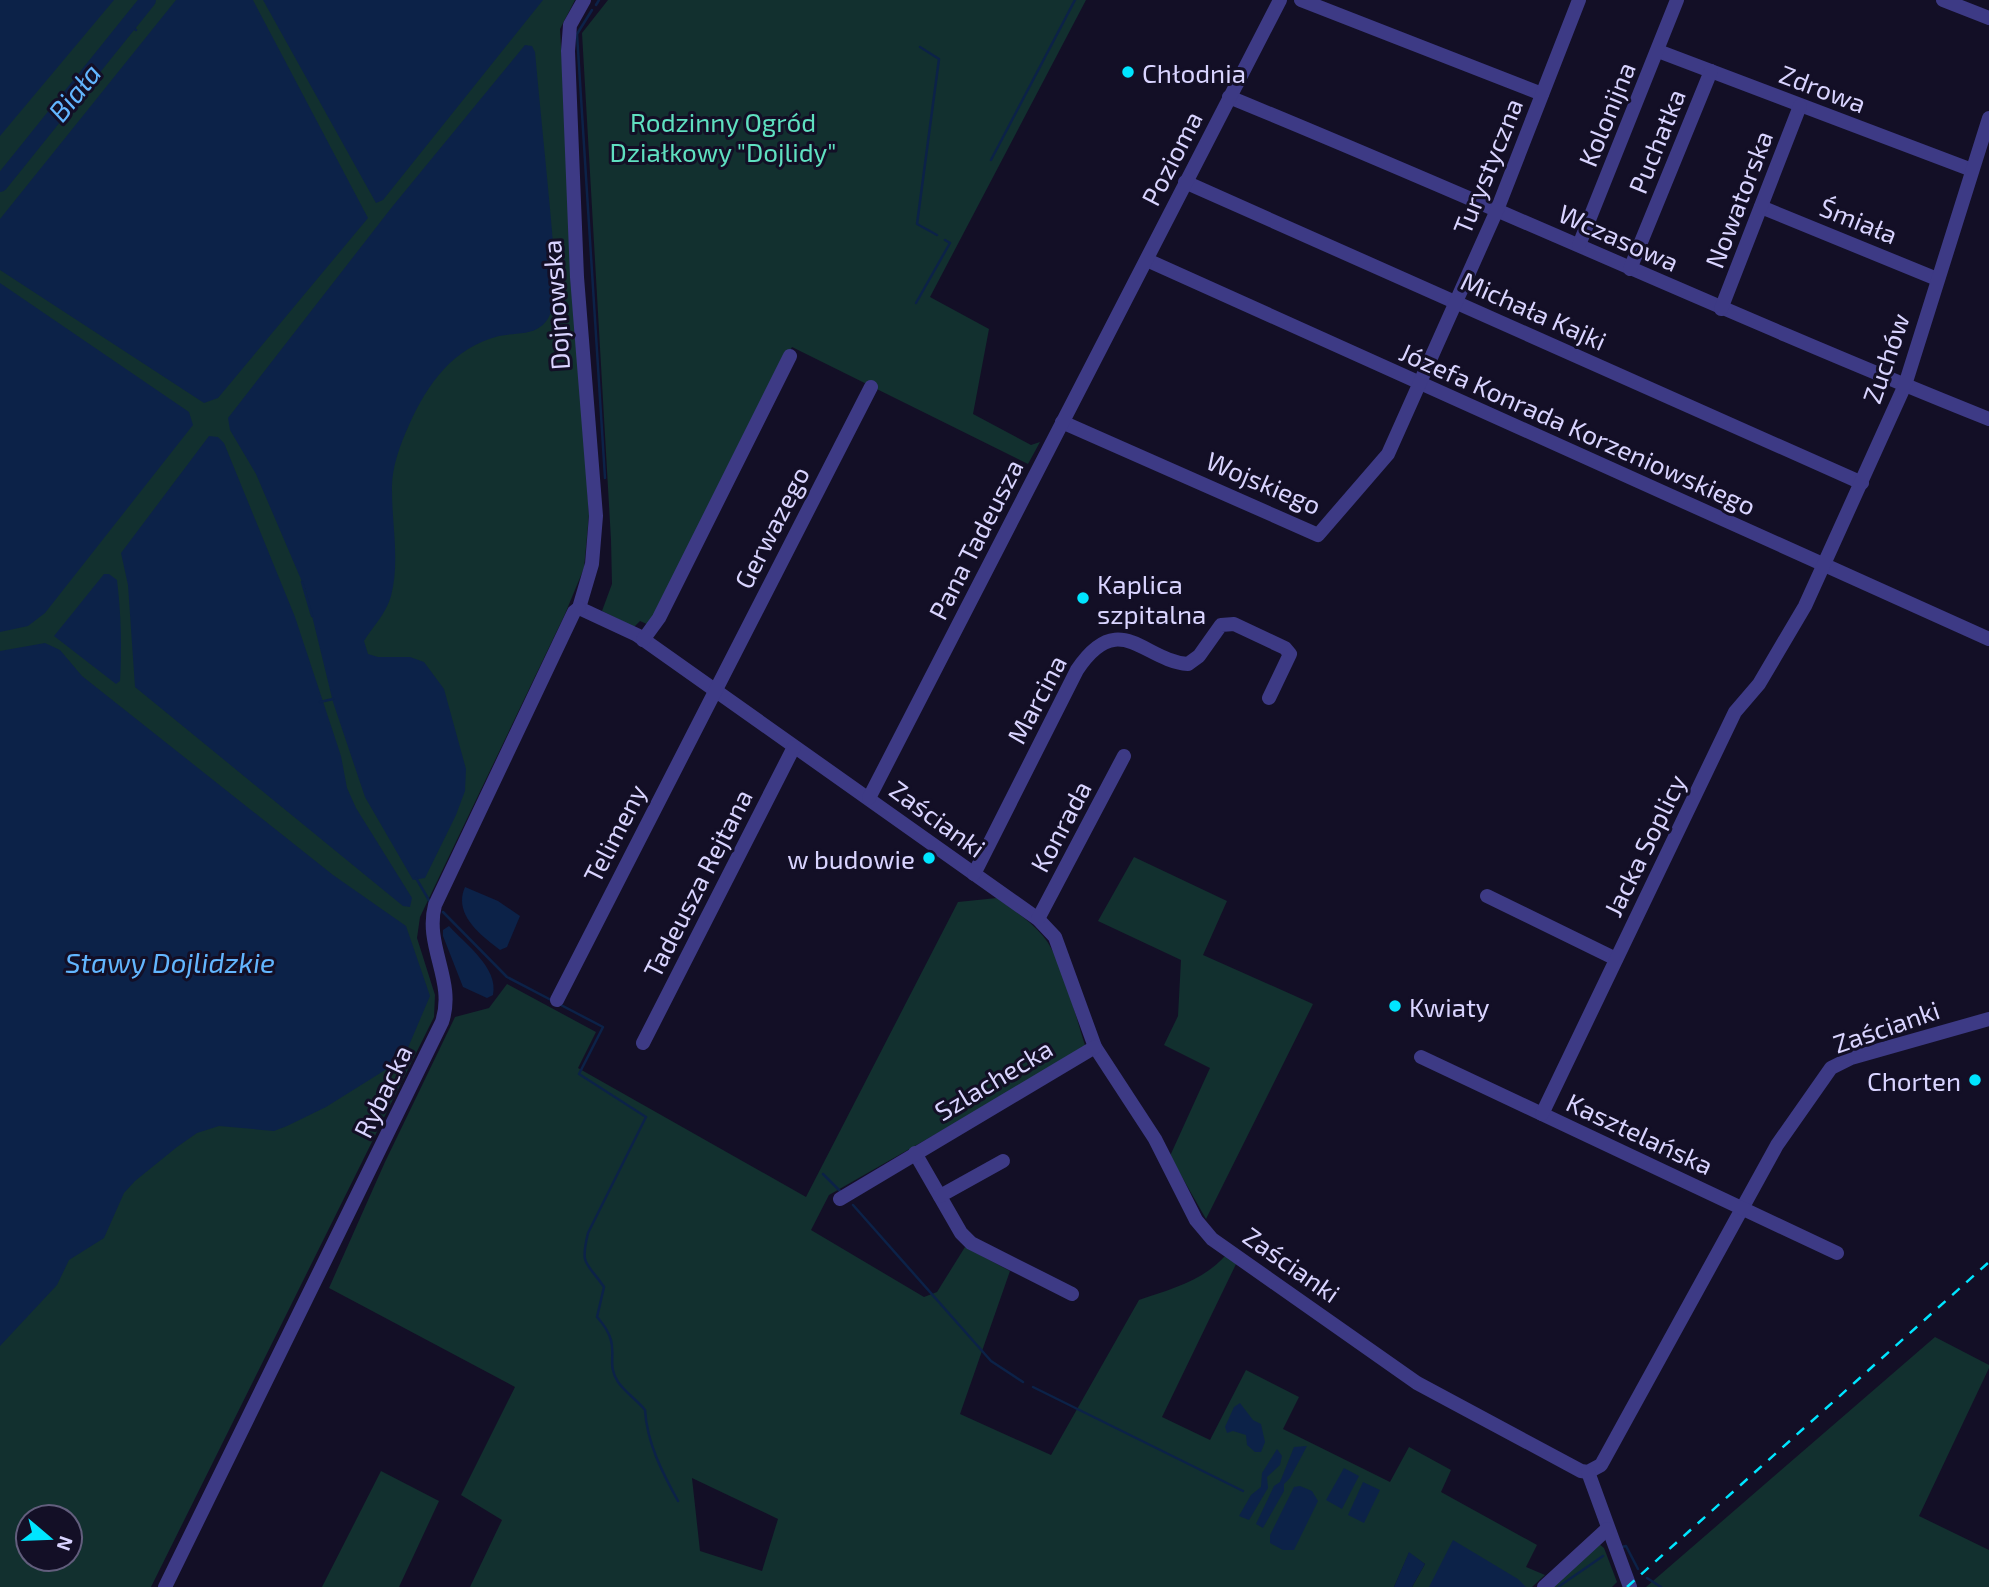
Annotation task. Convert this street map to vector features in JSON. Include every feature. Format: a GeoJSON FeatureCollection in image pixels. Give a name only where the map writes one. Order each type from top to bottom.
{"type":"FeatureCollection","features":[{"type":"Feature","properties":{"kind":"street","name":"Dojnowska"},"geometry":{"type":"LineString","coordinates":[[579,608],[592,564],[596,516],[577,277],[568,51],[570,24],[584,0]]}},
{"type":"Feature","properties":{"kind":"street","name":"Pozioma"},"geometry":{"type":"LineString","coordinates":[[1126,302],[1280,0]]}},
{"type":"Feature","properties":{"kind":"street"},"geometry":{"type":"LineString","coordinates":[[1301,0],[1542,94]]}},
{"type":"Feature","properties":{"kind":"street","name":"Turystyczna"},"geometry":{"type":"LineString","coordinates":[[1401,425],[1497,210],[1579,0]]}},
{"type":"Feature","properties":{"kind":"street","name":"Kolonijna"},"geometry":{"type":"LineString","coordinates":[[1579,245],[1677,0]]}},
{"type":"Feature","properties":{"kind":"street"},"geometry":{"type":"LineString","coordinates":[[1943,0],[1989,18]]}},
{"type":"Feature","properties":{"kind":"street","name":"Zdrowa"},"geometry":{"type":"LineString","coordinates":[[1658,51],[1972,170]]}},
{"type":"Feature","properties":{"kind":"street","name":"Puchatka"},"geometry":{"type":"LineString","coordinates":[[1630,269],[1711,71]]}},
{"type":"Feature","properties":{"kind":"street","name":"Wczasowa"},"geometry":{"type":"LineString","coordinates":[[1229,97],[1579,245],[1721,309],[1989,419]]}},
{"type":"Feature","properties":{"kind":"street","name":"Nowatorska"},"geometry":{"type":"LineString","coordinates":[[1721,309],[1800,106]]}},
{"type":"Feature","properties":{"kind":"street","name":"Zuchów"},"geometry":{"type":"LineString","coordinates":[[1805,606],[1905,386],[1989,118]]}},
{"type":"Feature","properties":{"kind":"street","name":"Michała Kajki"},"geometry":{"type":"LineString","coordinates":[[1185,182],[1862,483]]}},
{"type":"Feature","properties":{"kind":"street","name":"Śmiała"},"geometry":{"type":"LineString","coordinates":[[1761,207],[1937,279]]}},
{"type":"Feature","properties":{"kind":"street","name":"Józefa Konrada Korzeniowskiego"},"geometry":{"type":"LineString","coordinates":[[1147,260],[1989,639]]}},
{"type":"Feature","properties":{"kind":"street","name":"Pana Tadeusza"},"geometry":{"type":"LineString","coordinates":[[869,798],[1126,302]]}},
{"type":"Feature","properties":{"kind":"street"},"geometry":{"type":"LineString","coordinates":[[643,640],[659,618],[790,356]]}},
{"type":"Feature","properties":{"kind":"street","name":"Gerwazego"},"geometry":{"type":"LineString","coordinates":[[715,690],[871,387]]}},
{"type":"Feature","properties":{"kind":"street","name":"Wojskiego"},"geometry":{"type":"LineString","coordinates":[[1062,422],[1318,536],[1378,469],[1401,425]]}},
{"type":"Feature","properties":{"kind":"street","name":"Jacka Soplicy"},"geometry":{"type":"LineString","coordinates":[[1542,1114],[1735,712],[1759,684],[1805,606]]}},
{"type":"Feature","properties":{"kind":"street","name":"Zaścianki"},"geometry":{"type":"LineString","coordinates":[[579,608],[643,640],[1038,919],[1055,937],[1095,1047],[1155,1139],[1196,1220],[1212,1238],[1417,1383],[1573,1468],[1588,1472],[1601,1465],[1740,1208],[1777,1145],[1831,1068],[1851,1058],[1989,1019]]}},
{"type":"Feature","properties":{"kind":"street","name":"Rybacka"},"geometry":{"type":"LineString","coordinates":[[165,1587],[442,1022],[448,993],[431,930],[435,905],[574,612],[579,608]]}},
{"type":"Feature","properties":{"kind":"street","name":"Marcina"},"geometry":{"type":"LineString","coordinates":[[974,874],[1077,670],[1095,649],[1110,641],[1125,640],[1188,664],[1199,656],[1221,625],[1234,624],[1285,648],[1290,654],[1269,698]]}},
{"type":"Feature","properties":{"kind":"street","name":"Telimeny"},"geometry":{"type":"LineString","coordinates":[[557,1000],[715,690]]}},
{"type":"Feature","properties":{"kind":"street","name":"Tadeusza Rejtana"},"geometry":{"type":"LineString","coordinates":[[643,1043],[794,747]]}},
{"type":"Feature","properties":{"kind":"street","name":"Konrada"},"geometry":{"type":"LineString","coordinates":[[1038,919],[1124,757]]}},
{"type":"Feature","properties":{"kind":"street"},"geometry":{"type":"LineString","coordinates":[[1487,896],[1616,959]]}},
{"type":"Feature","properties":{"kind":"street","name":"Szlachecka"},"geometry":{"type":"LineString","coordinates":[[841,1199],[1095,1047]]}},
{"type":"Feature","properties":{"kind":"street","name":"Kasztelańska"},"geometry":{"type":"LineString","coordinates":[[1421,1057],[1837,1253]]}},
{"type":"Feature","properties":{"kind":"street"},"geometry":{"type":"LineString","coordinates":[[915,1153],[961,1233],[971,1244],[1072,1294]]}},
{"type":"Feature","properties":{"kind":"street"},"geometry":{"type":"LineString","coordinates":[[940,1196],[1003,1161]]}},
{"type":"Feature","properties":{"kind":"street"},"geometry":{"type":"LineString","coordinates":[[1588,1472],[1630,1587]]}},
{"type":"Feature","properties":{"kind":"street"},"geometry":{"type":"LineString","coordinates":[[1544,1587],[1607,1529]]}},
{"type":"Feature","properties":{"kind":"green space"},"geometry":{"type":"Polygon","coordinates":[[[0,0],[575,0],[560,29],[589,515],[584,568],[565,614],[420,917],[417,938],[435,995],[434,1017],[151,1587],[0,1587],[0,0]]]}},
{"type":"Feature","properties":{"kind":"green space","name":"Rodzinny Ogród Działkowy \"Dojlidy\""},"geometry":{"type":"Polygon","coordinates":[[[608,0],[1086,0],[930,297],[989,329],[973,414],[1031,445],[1040,442],[1028,464],[792,347],[649,625],[640,621],[634,627],[602,611],[612,584],[611,540],[582,33],[608,0]]]}},
{"type":"Feature","properties":{"kind":"green space"},"geometry":{"type":"Polygon","coordinates":[[[1134,857],[1227,901],[1203,955],[1313,1004],[1206,1219],[1170,1156],[1210,1068],[1164,1045],[1178,1016],[1181,960],[1098,921],[1134,857]]]}},
{"type":"Feature","properties":{"kind":"green space"},"geometry":{"type":"Polygon","coordinates":[[[997,898],[1027,920],[1043,936],[1062,973],[1086,1048],[829,1195],[811,1230],[924,1297],[937,1292],[965,1247],[1010,1271],[960,1414],[1051,1455],[1139,1300],[1197,1278],[1226,1255],[1237,1262],[1162,1417],[1210,1440],[1246,1370],[1299,1397],[1283,1429],[1390,1482],[1409,1447],[1451,1470],[1441,1492],[1537,1545],[1526,1567],[1545,1575],[1532,1587],[1412,1587],[1425,1564],[1409,1553],[1394,1587],[470,1587],[502,1520],[461,1495],[515,1387],[329,1288],[385,1162],[455,1017],[489,1008],[507,984],[596,1032],[578,1068],[806,1197],[958,902],[997,898]],[[692,1478],[700,1551],[762,1571],[778,1519],[692,1478]]]}},
{"type":"Feature","properties":{"kind":"green space"},"geometry":{"type":"Polygon","coordinates":[[[1935,1337],[1989,1365],[1989,1368],[1919,1516],[1989,1550],[1989,1587],[1646,1587],[1935,1337]]]}},
{"type":"Feature","properties":{"kind":"green space"},"geometry":{"type":"Polygon","coordinates":[[[381,1471],[439,1501],[399,1587],[322,1587],[381,1471]]]}},
{"type":"Feature","properties":{"kind":"green space"},"geometry":{"type":"Polygon","coordinates":[[[1599,1544],[1604,1548],[1617,1582],[1612,1587],[1552,1587],[1599,1544]]]}},
{"type":"Feature","properties":{"kind":"water"},"geometry":{"type":"Polygon","coordinates":[[[0,0],[114,0],[0,136],[0,0]]]}},
{"type":"Feature","properties":{"kind":"water"},"geometry":{"type":"Polygon","coordinates":[[[176,0],[253,0],[368,218],[218,398],[204,403],[0,270],[0,219],[176,0]]]}},
{"type":"Feature","properties":{"kind":"water"},"geometry":{"type":"Polygon","coordinates":[[[263,0],[543,0],[383,200],[376,203],[263,0]]]}},
{"type":"Feature","properties":{"kind":"water"},"geometry":{"type":"Polygon","coordinates":[[[525,45],[532,46],[535,52],[555,262],[552,308],[545,323],[536,330],[499,336],[468,349],[455,358],[434,382],[416,410],[402,441],[393,474],[394,583],[383,614],[364,641],[368,654],[378,657],[410,657],[424,662],[444,689],[466,769],[465,791],[456,815],[425,878],[413,880],[365,797],[333,702],[306,591],[256,474],[230,430],[228,418],[392,207],[525,45]]]}},
{"type":"Feature","properties":{"kind":"water"},"geometry":{"type":"Polygon","coordinates":[[[0,283],[189,412],[193,425],[45,613],[28,626],[0,632],[0,283]]]}},
{"type":"Feature","properties":{"kind":"water"},"geometry":{"type":"Polygon","coordinates":[[[209,436],[218,437],[224,443],[295,617],[341,756],[347,788],[356,808],[412,898],[410,907],[403,906],[135,687],[128,585],[121,553],[209,436]]]}},
{"type":"Feature","properties":{"kind":"water"},"geometry":{"type":"Polygon","coordinates":[[[104,574],[117,580],[121,656],[120,681],[116,684],[54,636],[104,574]]]}},
{"type":"Feature","properties":{"kind":"water","name":"Stawy Dojlidzkie"},"geometry":{"type":"Polygon","coordinates":[[[45,643],[60,650],[82,676],[333,875],[406,926],[430,996],[404,1057],[398,1062],[326,1107],[274,1131],[219,1126],[197,1133],[135,1181],[124,1193],[104,1238],[69,1260],[57,1285],[0,1346],[0,651],[45,643]]]}},
{"type":"Feature","properties":{"kind":"water"},"geometry":{"type":"Polygon","coordinates":[[[465,887],[498,901],[520,916],[507,947],[500,950],[470,923],[463,906],[465,887]]]}},
{"type":"Feature","properties":{"kind":"water"},"geometry":{"type":"Polygon","coordinates":[[[449,926],[486,966],[491,975],[493,995],[487,998],[463,987],[443,936],[443,930],[449,926]]]}},
{"type":"Feature","properties":{"kind":"water"},"geometry":{"type":"Polygon","coordinates":[[[1240,1403],[1253,1420],[1261,1424],[1265,1442],[1261,1452],[1255,1452],[1247,1445],[1246,1435],[1233,1431],[1227,1433],[1225,1427],[1234,1407],[1240,1403]]]}},
{"type":"Feature","properties":{"kind":"water"},"geometry":{"type":"Polygon","coordinates":[[[1307,1446],[1284,1484],[1284,1491],[1263,1528],[1256,1524],[1274,1486],[1280,1482],[1294,1447],[1307,1446]]]}},
{"type":"Feature","properties":{"kind":"water"},"geometry":{"type":"Polygon","coordinates":[[[1277,1449],[1282,1456],[1280,1465],[1267,1477],[1268,1488],[1249,1520],[1239,1516],[1251,1495],[1261,1487],[1262,1473],[1277,1449]]]}},
{"type":"Feature","properties":{"kind":"water"},"geometry":{"type":"Polygon","coordinates":[[[1344,1468],[1359,1476],[1342,1509],[1326,1500],[1344,1468]]]}},
{"type":"Feature","properties":{"kind":"water"},"geometry":{"type":"Polygon","coordinates":[[[1363,1482],[1380,1490],[1364,1523],[1348,1515],[1363,1482]]]}},
{"type":"Feature","properties":{"kind":"water"},"geometry":{"type":"Polygon","coordinates":[[[1300,1486],[1312,1491],[1318,1501],[1294,1550],[1283,1550],[1270,1543],[1270,1535],[1294,1487],[1300,1486]]]}},
{"type":"Feature","properties":{"kind":"water"},"geometry":{"type":"Polygon","coordinates":[[[1453,1540],[1518,1579],[1526,1587],[1429,1587],[1453,1540]]]}},
{"type":"Feature","properties":{"kind":"water"},"geometry":{"type":"Polygon","coordinates":[[[1409,1552],[1425,1564],[1412,1587],[1394,1587],[1409,1552]]]}},
{"type":"Feature","properties":{"kind":"waterway","name":"Biała"},"geometry":{"type":"LineString","coordinates":[[0,184],[148,0]]}},
{"type":"Feature","properties":{"kind":"waterway"},"geometry":{"type":"LineString","coordinates":[[596,5],[599,0]]}},
{"type":"Feature","properties":{"kind":"waterway"},"geometry":{"type":"LineString","coordinates":[[991,160],[1075,0]]}},
{"type":"Feature","properties":{"kind":"waterway"},"geometry":{"type":"LineString","coordinates":[[592,10],[577,34],[605,478]]}},
{"type":"Feature","properties":{"kind":"waterway"},"geometry":{"type":"LineString","coordinates":[[128,24],[136,30]]}},
{"type":"Feature","properties":{"kind":"waterway"},"geometry":{"type":"LineString","coordinates":[[920,47],[939,59],[917,224],[937,235]]}},
{"type":"Feature","properties":{"kind":"waterway"},"geometry":{"type":"LineString","coordinates":[[916,303],[950,243],[945,240]]}},
{"type":"Feature","properties":{"kind":"waterway"},"geometry":{"type":"LineString","coordinates":[[302,582],[312,616]]}},
{"type":"Feature","properties":{"kind":"waterway"},"geometry":{"type":"LineString","coordinates":[[320,702],[333,699]]}},
{"type":"Feature","properties":{"kind":"waterway"},"geometry":{"type":"LineString","coordinates":[[416,878],[430,902]]}},
{"type":"Feature","properties":{"kind":"waterway"},"geometry":{"type":"LineString","coordinates":[[443,912],[507,977],[553,1001]]}},
{"type":"Feature","properties":{"kind":"waterway"},"geometry":{"type":"LineString","coordinates":[[559,1004],[603,1027],[579,1074],[646,1117],[588,1233],[585,1258],[604,1287],[597,1317],[610,1337],[614,1374],[621,1386],[645,1410],[652,1446],[678,1501]]}},
{"type":"Feature","properties":{"kind":"waterway"},"geometry":{"type":"LineString","coordinates":[[823,1174],[840,1191]]}},
{"type":"Feature","properties":{"kind":"waterway"},"geometry":{"type":"LineString","coordinates":[[853,1205],[991,1361],[1023,1382]]}},
{"type":"Feature","properties":{"kind":"waterway"},"geometry":{"type":"LineString","coordinates":[[1033,1387],[1243,1491]]}},
{"type":"Feature","properties":{"kind":"waterway"},"geometry":{"type":"LineString","coordinates":[[1622,1547],[1626,1546],[1638,1569]]}},
{"type":"Feature","properties":{"kind":"waterway"},"geometry":{"type":"LineString","coordinates":[[1558,1587],[1603,1556]]}},
{"type":"Feature","properties":{"kind":"waterway"},"geometry":{"type":"LineString","coordinates":[[1647,1578],[1661,1587]]}},
{"type":"Feature","properties":{"kind":"railway"},"geometry":{"type":"LineString","coordinates":[[1627,1587],[1989,1262]]}},
{"type":"Feature","properties":{"kind":"place","name":"Chłodnia"},"geometry":{"type":"Point","coordinates":[1128,72]}},
{"type":"Feature","properties":{"kind":"place","name":"Kaplica szpitalna"},"geometry":{"type":"Point","coordinates":[1083,598]}},
{"type":"Feature","properties":{"kind":"place","name":"w budowie"},"geometry":{"type":"Point","coordinates":[929,858]}},
{"type":"Feature","properties":{"kind":"place","name":"Kwiaty"},"geometry":{"type":"Point","coordinates":[1395,1006]}},
{"type":"Feature","properties":{"kind":"place","name":"Chorten"},"geometry":{"type":"Point","coordinates":[1975,1080]}}]}
